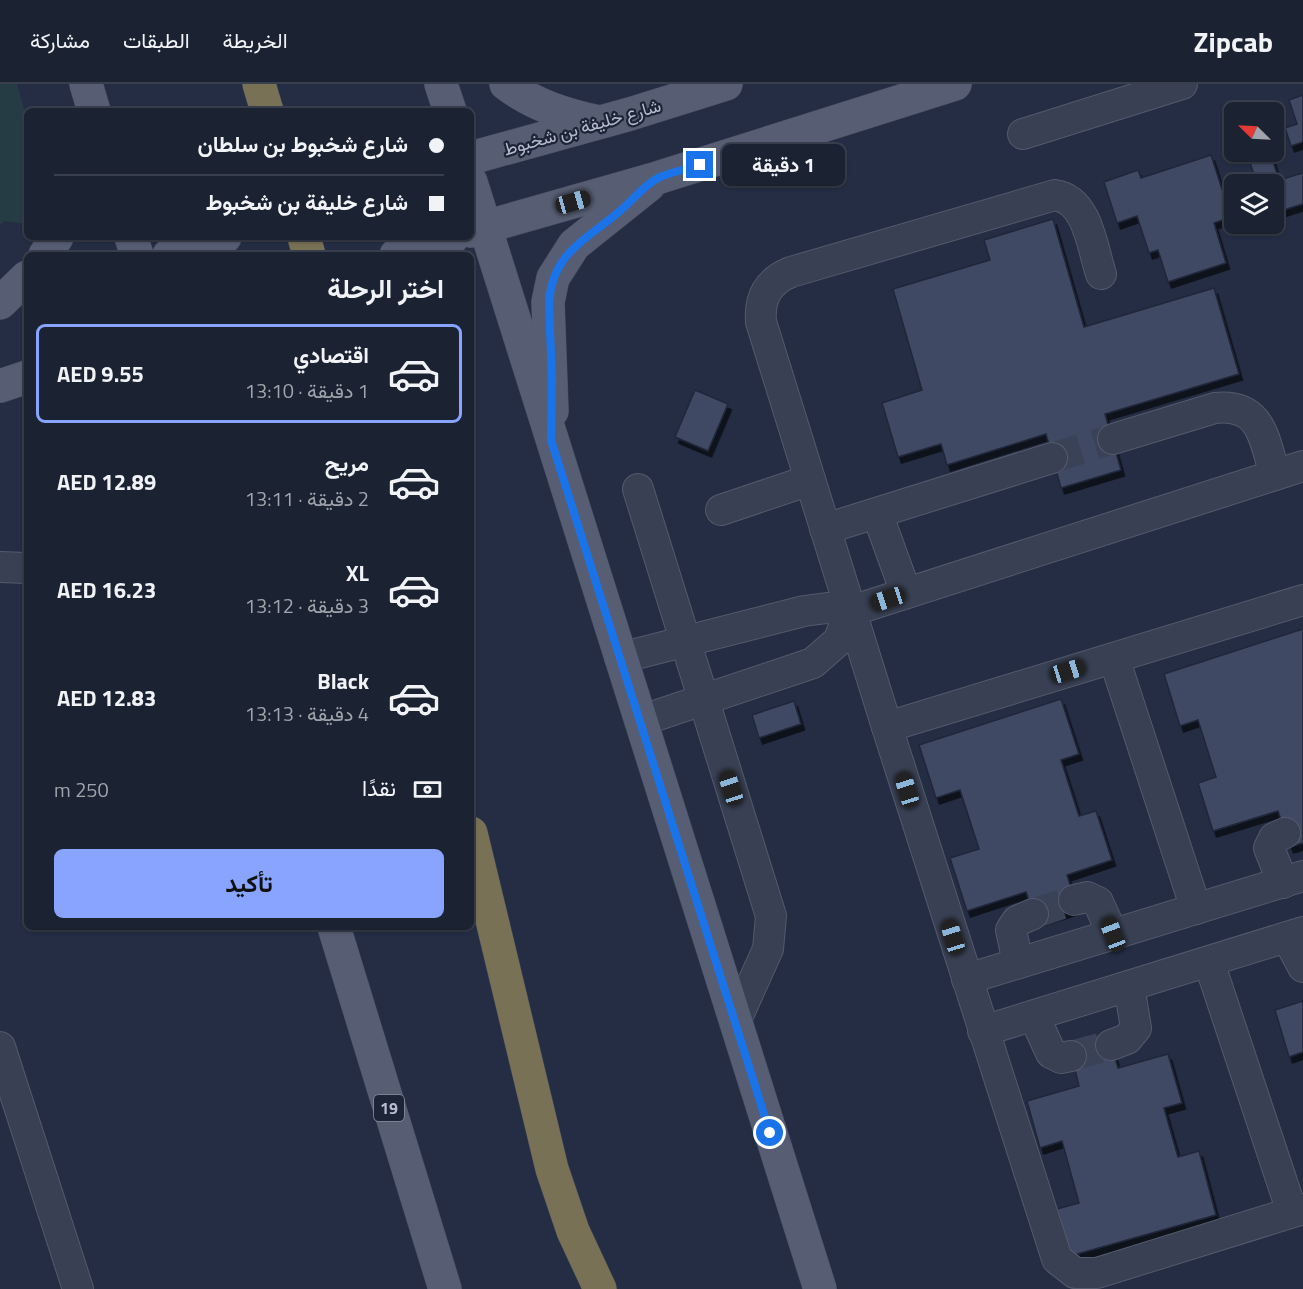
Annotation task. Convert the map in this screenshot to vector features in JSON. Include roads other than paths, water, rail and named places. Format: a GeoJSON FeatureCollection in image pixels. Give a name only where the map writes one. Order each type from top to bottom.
{"type":"FeatureCollection","features":[{"type":"Feature","properties":{"kind":"highway"},"geometry":{"type":"LineString","coordinates":[[259,84],[266,108]]}},
{"type":"Feature","properties":{"kind":"highway"},"geometry":{"type":"LineString","coordinates":[[474,845],[552,1169],[573,1231],[600,1289]]}},
{"type":"Feature","properties":{"kind":"main road"},"geometry":{"type":"LineString","coordinates":[[86,84],[93,108]]}},
{"type":"Feature","properties":{"kind":"main road"},"geometry":{"type":"LineString","coordinates":[[441,84],[449,108]]}},
{"type":"Feature","properties":{"kind":"main road"},"geometry":{"type":"LineString","coordinates":[[506,84],[539,104],[569,116],[601,122]]}},
{"type":"Feature","properties":{"kind":"main road","name":"شارع خليفة بن شخبوط"},"geometry":{"type":"LineString","coordinates":[[474,157],[726,84]]}},
{"type":"Feature","properties":{"kind":"main road"},"geometry":{"type":"LineString","coordinates":[[477,229],[657,178],[955,84]]}},
{"type":"Feature","properties":{"kind":"main road"},"geometry":{"type":"LineString","coordinates":[[657,178],[617,213],[574,245],[553,278],[548,308],[552,382],[551,440],[820,1289]]}},
{"type":"Feature","properties":{"kind":"main road"},"geometry":{"type":"LineString","coordinates":[[474,206],[477,229],[559,466]]}},
{"type":"Feature","properties":{"kind":"main road"},"geometry":{"type":"LineString","coordinates":[[178,252],[216,240]]}},
{"type":"Feature","properties":{"kind":"main road"},"geometry":{"type":"LineString","coordinates":[[406,252],[444,240]]}},
{"type":"Feature","properties":{"kind":"main road"},"geometry":{"type":"LineString","coordinates":[[0,303],[24,280]]}},
{"type":"Feature","properties":{"kind":"main road"},"geometry":{"type":"LineString","coordinates":[[0,309],[24,302]]}},
{"type":"Feature","properties":{"kind":"main road","name":"19"},"geometry":{"type":"LineString","coordinates":[[335,930],[445,1289]]}},
{"type":"Feature","properties":{"kind":"lane"},"geometry":{"type":"LineString","coordinates":[[1023,134],[1182,84]]}},
{"type":"Feature","properties":{"kind":"lane"},"geometry":{"type":"LineString","coordinates":[[1101,274],[1081,211],[1065,196],[1055,195],[779,277],[763,297],[761,322],[1052,1249],[1065,1268],[1086,1275],[1097,1273],[1298,1210],[1209,962]]}},
{"type":"Feature","properties":{"kind":"lane"},"geometry":{"type":"LineString","coordinates":[[1113,440],[1215,408],[1235,408],[1254,417],[1261,429],[1275,476]]}},
{"type":"Feature","properties":{"kind":"lane"},"geometry":{"type":"LineString","coordinates":[[825,529],[1052,458]]}},
{"type":"Feature","properties":{"kind":"lane"},"geometry":{"type":"LineString","coordinates":[[620,658],[810,610],[827,608],[851,612],[1303,466]]}},
{"type":"Feature","properties":{"kind":"lane"},"geometry":{"type":"LineString","coordinates":[[721,510],[810,480]]}},
{"type":"Feature","properties":{"kind":"lane"},"geometry":{"type":"LineString","coordinates":[[638,489],[771,916],[768,949],[735,1022]]}},
{"type":"Feature","properties":{"kind":"lane"},"geometry":{"type":"LineString","coordinates":[[878,513],[906,593]]}},
{"type":"Feature","properties":{"kind":"lane"},"geometry":{"type":"LineString","coordinates":[[0,567],[24,568]]}},
{"type":"Feature","properties":{"kind":"lane"},"geometry":{"type":"LineString","coordinates":[[887,727],[1303,600]]}},
{"type":"Feature","properties":{"kind":"lane"},"geometry":{"type":"LineString","coordinates":[[640,721],[813,663],[838,641],[851,612]]}},
{"type":"Feature","properties":{"kind":"lane"},"geometry":{"type":"LineString","coordinates":[[1114,658],[1196,909]]}},
{"type":"Feature","properties":{"kind":"lane"},"geometry":{"type":"LineString","coordinates":[[967,979],[1293,880],[1269,848],[1274,838],[1285,833]]}},
{"type":"Feature","properties":{"kind":"lane"},"geometry":{"type":"LineString","coordinates":[[1074,900],[1087,897],[1098,902],[1113,934]]}},
{"type":"Feature","properties":{"kind":"lane"},"geometry":{"type":"LineString","coordinates":[[1018,963],[1011,930],[1017,921],[1033,914]]}},
{"type":"Feature","properties":{"kind":"lane"},"geometry":{"type":"LineString","coordinates":[[983,1031],[1295,935],[1303,967]]}},
{"type":"Feature","properties":{"kind":"lane"},"geometry":{"type":"LineString","coordinates":[[1111,1045],[1127,1039],[1136,1028],[1128,986]]}},
{"type":"Feature","properties":{"kind":"lane"},"geometry":{"type":"LineString","coordinates":[[1034,1016],[1051,1053],[1061,1058],[1071,1056]]}},
{"type":"Feature","properties":{"kind":"lane"},"geometry":{"type":"LineString","coordinates":[[0,1047],[5,1083],[78,1289]]}},
{"type":"Feature","properties":{"kind":"tunnel"},"geometry":{"type":"LineString","coordinates":[[1052,458],[1113,439]]}},
{"type":"Feature","properties":{"kind":"tunnel"},"geometry":{"type":"LineString","coordinates":[[1033,914],[1074,900]]}},
{"type":"Feature","properties":{"kind":"tunnel"},"geometry":{"type":"LineString","coordinates":[[1071,1056],[1111,1045]]}}]}
